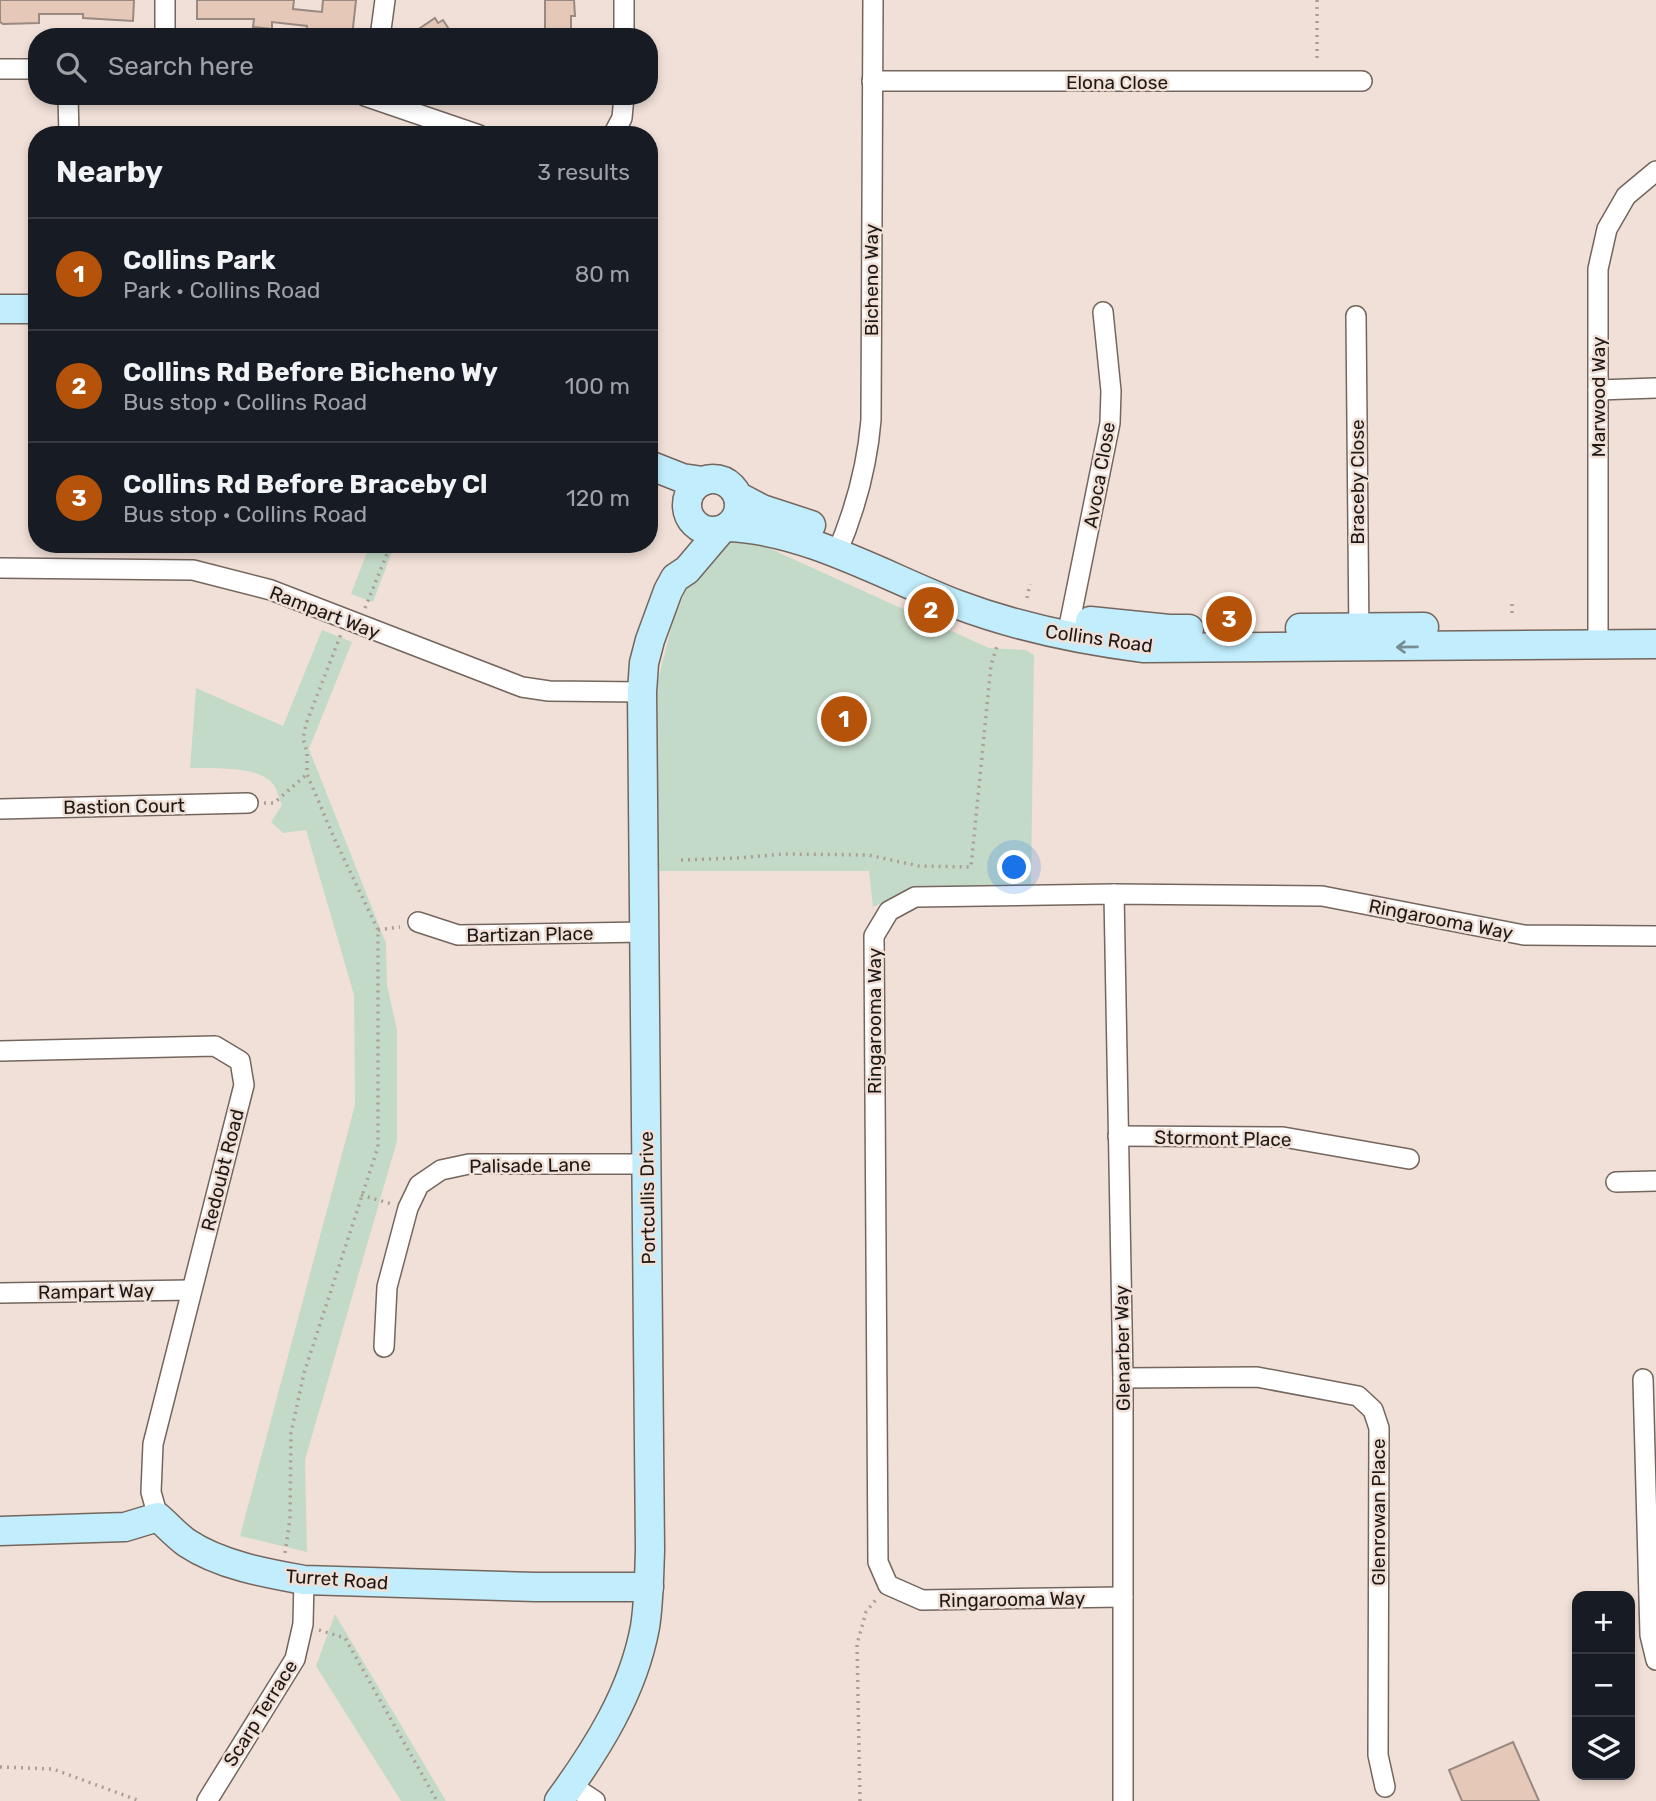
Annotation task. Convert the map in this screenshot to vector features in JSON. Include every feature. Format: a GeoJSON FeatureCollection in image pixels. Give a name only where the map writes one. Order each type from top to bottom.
{"type":"FeatureCollection","features":[{"type":"Feature","properties":{"kind":"street"},"geometry":{"type":"LineString","coordinates":[[165,0],[165,28]]}},
{"type":"Feature","properties":{"kind":"street"},"geometry":{"type":"LineString","coordinates":[[381,28],[385,0]]}},
{"type":"Feature","properties":{"kind":"street"},"geometry":{"type":"LineString","coordinates":[[624,0],[624,28]]}},
{"type":"Feature","properties":{"kind":"street","name":"Bicheno Way"},"geometry":{"type":"LineString","coordinates":[[840,546],[861,488],[871,420],[873,0]]}},
{"type":"Feature","properties":{"kind":"street"},"geometry":{"type":"LineString","coordinates":[[0,69],[28,69]]}},
{"type":"Feature","properties":{"kind":"street","name":"Elona Close"},"geometry":{"type":"LineString","coordinates":[[872,81],[1362,81]]}},
{"type":"Feature","properties":{"kind":"street"},"geometry":{"type":"LineString","coordinates":[[68,105],[69,126]]}},
{"type":"Feature","properties":{"kind":"street"},"geometry":{"type":"LineString","coordinates":[[391,105],[452,126]]}},
{"type":"Feature","properties":{"kind":"street"},"geometry":{"type":"LineString","coordinates":[[618,126],[622,118],[623,105]]}},
{"type":"Feature","properties":{"kind":"street","name":"Marwood Way"},"geometry":{"type":"LineString","coordinates":[[1597,635],[1598,268],[1607,229],[1626,196],[1656,171]]}},
{"type":"Feature","properties":{"kind":"street"},"geometry":{"type":"LineString","coordinates":[[0,309],[28,309]]}},
{"type":"Feature","properties":{"kind":"street","name":"Avoca Close"},"geometry":{"type":"LineString","coordinates":[[1069,627],[1110,424],[1111,391],[1103,312]]}},
{"type":"Feature","properties":{"kind":"street","name":"Braceby Close"},"geometry":{"type":"LineString","coordinates":[[1356,316],[1358,637]]}},
{"type":"Feature","properties":{"kind":"street"},"geometry":{"type":"LineString","coordinates":[[0,328],[28,328]]}},
{"type":"Feature","properties":{"kind":"street"},"geometry":{"type":"LineString","coordinates":[[1598,390],[1656,388]]}},
{"type":"Feature","properties":{"kind":"street","name":"Collins Road"},"geometry":{"type":"LineString","coordinates":[[658,469],[681,478],[723,481],[734,488],[739,497],[762,509],[790,517],[840,546]]}},
{"type":"Feature","properties":{"kind":"street"},"geometry":{"type":"LineString","coordinates":[[688,511],[689,495],[703,481]]}},
{"type":"Feature","properties":{"kind":"street","name":"Collins Road"},"geometry":{"type":"LineString","coordinates":[[658,487],[675,495],[701,528],[780,534],[840,546],[1002,600],[1069,627],[1107,624],[1358,637],[1597,635],[1656,625]]}},
{"type":"Feature","properties":{"kind":"street"},"geometry":{"type":"LineString","coordinates":[[724,529],[736,519],[740,508],[739,497]]}},
{"type":"Feature","properties":{"kind":"street","name":"Portcullis Drive"},"geometry":{"type":"LineString","coordinates":[[675,578],[674,564],[687,536],[688,511]]}},
{"type":"Feature","properties":{"kind":"street","name":"Portcullis Drive"},"geometry":{"type":"LineString","coordinates":[[565,1793],[589,1760],[623,1698],[644,1631],[649,1587],[642,692],[644,663],[663,602],[675,578],[687,570],[694,559],[724,529]]}},
{"type":"Feature","properties":{"kind":"street","name":"Rampart Way"},"geometry":{"type":"LineString","coordinates":[[0,568],[193,570],[271,590],[522,687],[549,691],[642,692]]}},
{"type":"Feature","properties":{"kind":"street","name":"Collins Road"},"geometry":{"type":"LineString","coordinates":[[1597,635],[1656,644]]}},
{"type":"Feature","properties":{"kind":"street","name":"Bastion Court"},"geometry":{"type":"LineString","coordinates":[[0,809],[248,803]]}},
{"type":"Feature","properties":{"kind":"street","name":"Ringarooma Way"},"geometry":{"type":"LineString","coordinates":[[1123,1597],[922,1601],[888,1585],[878,1562],[874,936],[889,911],[915,897],[1114,894],[1322,896],[1524,935],[1656,936]]}},
{"type":"Feature","properties":{"kind":"street","name":"Glenarber Way"},"geometry":{"type":"LineString","coordinates":[[1114,894],[1123,1378],[1123,1801]]}},
{"type":"Feature","properties":{"kind":"street","name":"Bartizan Place"},"geometry":{"type":"LineString","coordinates":[[418,922],[458,935],[644,932]]}},
{"type":"Feature","properties":{"kind":"street","name":"Redoubt Road"},"geometry":{"type":"LineString","coordinates":[[0,1051],[215,1046],[240,1061],[244,1085],[153,1444],[151,1492],[158,1517]]}},
{"type":"Feature","properties":{"kind":"street","name":"Stormont Place"},"geometry":{"type":"LineString","coordinates":[[1118,1136],[1283,1137],[1409,1159]]}},
{"type":"Feature","properties":{"kind":"street","name":"Palisade Lane"},"geometry":{"type":"LineString","coordinates":[[384,1348],[387,1287],[408,1208],[419,1185],[441,1170],[469,1164],[646,1164]]}},
{"type":"Feature","properties":{"kind":"street"},"geometry":{"type":"LineString","coordinates":[[1616,1182],[1656,1181]]}},
{"type":"Feature","properties":{"kind":"street","name":"Rampart Way"},"geometry":{"type":"LineString","coordinates":[[0,1293],[191,1290]]}},
{"type":"Feature","properties":{"kind":"street","name":"Glenrowan Place"},"geometry":{"type":"LineString","coordinates":[[1123,1378],[1257,1377],[1358,1396],[1373,1410],[1379,1428],[1378,1755],[1385,1787]]}},
{"type":"Feature","properties":{"kind":"street"},"geometry":{"type":"LineString","coordinates":[[1643,1379],[1650,1635],[1656,1660]]}},
{"type":"Feature","properties":{"kind":"street"},"geometry":{"type":"LineString","coordinates":[[0,1531],[125,1527],[158,1517]]}},
{"type":"Feature","properties":{"kind":"street","name":"Turret Road"},"geometry":{"type":"LineString","coordinates":[[158,1517],[186,1542],[216,1558],[293,1578],[536,1587],[649,1587]]}},
{"type":"Feature","properties":{"kind":"street","name":"Scarp Terrace"},"geometry":{"type":"LineString","coordinates":[[207,1801],[295,1659],[303,1625],[293,1578]]}},
{"type":"Feature","properties":{"kind":"street"},"geometry":{"type":"LineString","coordinates":[[565,1793],[595,1801]]}},
{"type":"Feature","properties":{"kind":"path"},"geometry":{"type":"LineString","coordinates":[[1317,0],[1317,69]]}},
{"type":"Feature","properties":{"kind":"path"},"geometry":{"type":"LineString","coordinates":[[363,612],[387,553]]}},
{"type":"Feature","properties":{"kind":"path"},"geometry":{"type":"LineString","coordinates":[[1027,598],[1030,584]]}},
{"type":"Feature","properties":{"kind":"path"},"geometry":{"type":"LineString","coordinates":[[1513,604],[1513,617]]}},
{"type":"Feature","properties":{"kind":"path"},"geometry":{"type":"LineString","coordinates":[[293,1578],[290,1519],[291,1433],[304,1373],[360,1195],[378,1147],[378,929],[334,838],[307,774],[307,752],[303,739],[306,724],[343,630]]}},
{"type":"Feature","properties":{"kind":"path"},"geometry":{"type":"LineString","coordinates":[[681,860],[785,854],[868,855],[919,866],[971,867],[991,665],[998,643]]}},
{"type":"Feature","properties":{"kind":"path"},"geometry":{"type":"LineString","coordinates":[[248,803],[274,803],[307,774]]}},
{"type":"Feature","properties":{"kind":"path"},"geometry":{"type":"LineString","coordinates":[[378,929],[393,929],[418,922]]}},
{"type":"Feature","properties":{"kind":"path"},"geometry":{"type":"LineString","coordinates":[[360,1195],[408,1208]]}},
{"type":"Feature","properties":{"kind":"path"},"geometry":{"type":"LineString","coordinates":[[860,1801],[857,1644],[866,1612],[888,1585]]}},
{"type":"Feature","properties":{"kind":"path"},"geometry":{"type":"LineString","coordinates":[[303,1625],[345,1638],[437,1801]]}},
{"type":"Feature","properties":{"kind":"path"},"geometry":{"type":"LineString","coordinates":[[0,1767],[53,1769],[140,1801]]}},
{"type":"Feature","properties":{"kind":"green space"},"geometry":{"type":"Polygon","coordinates":[[[734,538],[749,539],[989,648],[1026,650],[1034,655],[1031,891],[914,889],[873,907],[869,871],[657,871],[654,695],[673,621],[688,585],[716,547],[734,538]]]}},
{"type":"Feature","properties":{"kind":"green space"},"geometry":{"type":"Polygon","coordinates":[[[367,553],[392,553],[373,602],[351,594],[367,553]]]}},
{"type":"Feature","properties":{"kind":"green space"},"geometry":{"type":"Polygon","coordinates":[[[322,630],[352,642],[309,749],[386,943],[387,985],[397,1030],[397,1141],[305,1460],[307,1552],[240,1536],[355,1105],[354,995],[306,830],[283,833],[271,822],[282,805],[273,784],[266,778],[246,771],[190,768],[196,688],[283,726],[322,630]]]}},
{"type":"Feature","properties":{"kind":"green space"},"geometry":{"type":"Polygon","coordinates":[[[335,1614],[446,1801],[401,1801],[316,1666],[335,1614]]]}},
{"type":"Feature","properties":{"kind":"building"},"geometry":{"type":"Polygon","coordinates":[[[0,0],[134,0],[133,21],[83,18],[83,14],[39,14],[39,23],[3,24],[0,22],[0,0]]]}},
{"type":"Feature","properties":{"kind":"building"},"geometry":{"type":"Polygon","coordinates":[[[197,0],[294,0],[293,9],[322,12],[323,0],[356,0],[353,28],[307,28],[272,22],[272,28],[262,28],[253,27],[254,19],[197,19],[197,0]]]}},
{"type":"Feature","properties":{"kind":"building"},"geometry":{"type":"Polygon","coordinates":[[[545,0],[574,0],[575,16],[571,16],[571,28],[545,28],[545,0]]]}},
{"type":"Feature","properties":{"kind":"building"},"geometry":{"type":"Polygon","coordinates":[[[435,18],[438,23],[443,20],[448,28],[420,28],[435,18]]]}},
{"type":"Feature","properties":{"kind":"building"},"geometry":{"type":"Polygon","coordinates":[[[1513,1742],[1539,1801],[1462,1801],[1449,1770],[1513,1742]]]}},
{"type":"Feature","properties":{"kind":"place","name":"Collins Rd Before Bicheno Wy"},"geometry":{"type":"Point","coordinates":[931,610]}},
{"type":"Feature","properties":{"kind":"place","name":"Collins Rd Before Braceby Cl"},"geometry":{"type":"Point","coordinates":[1229,619]}},
{"type":"Feature","properties":{"kind":"place","name":"Collins Park"},"geometry":{"type":"Point","coordinates":[844,719]}}]}
